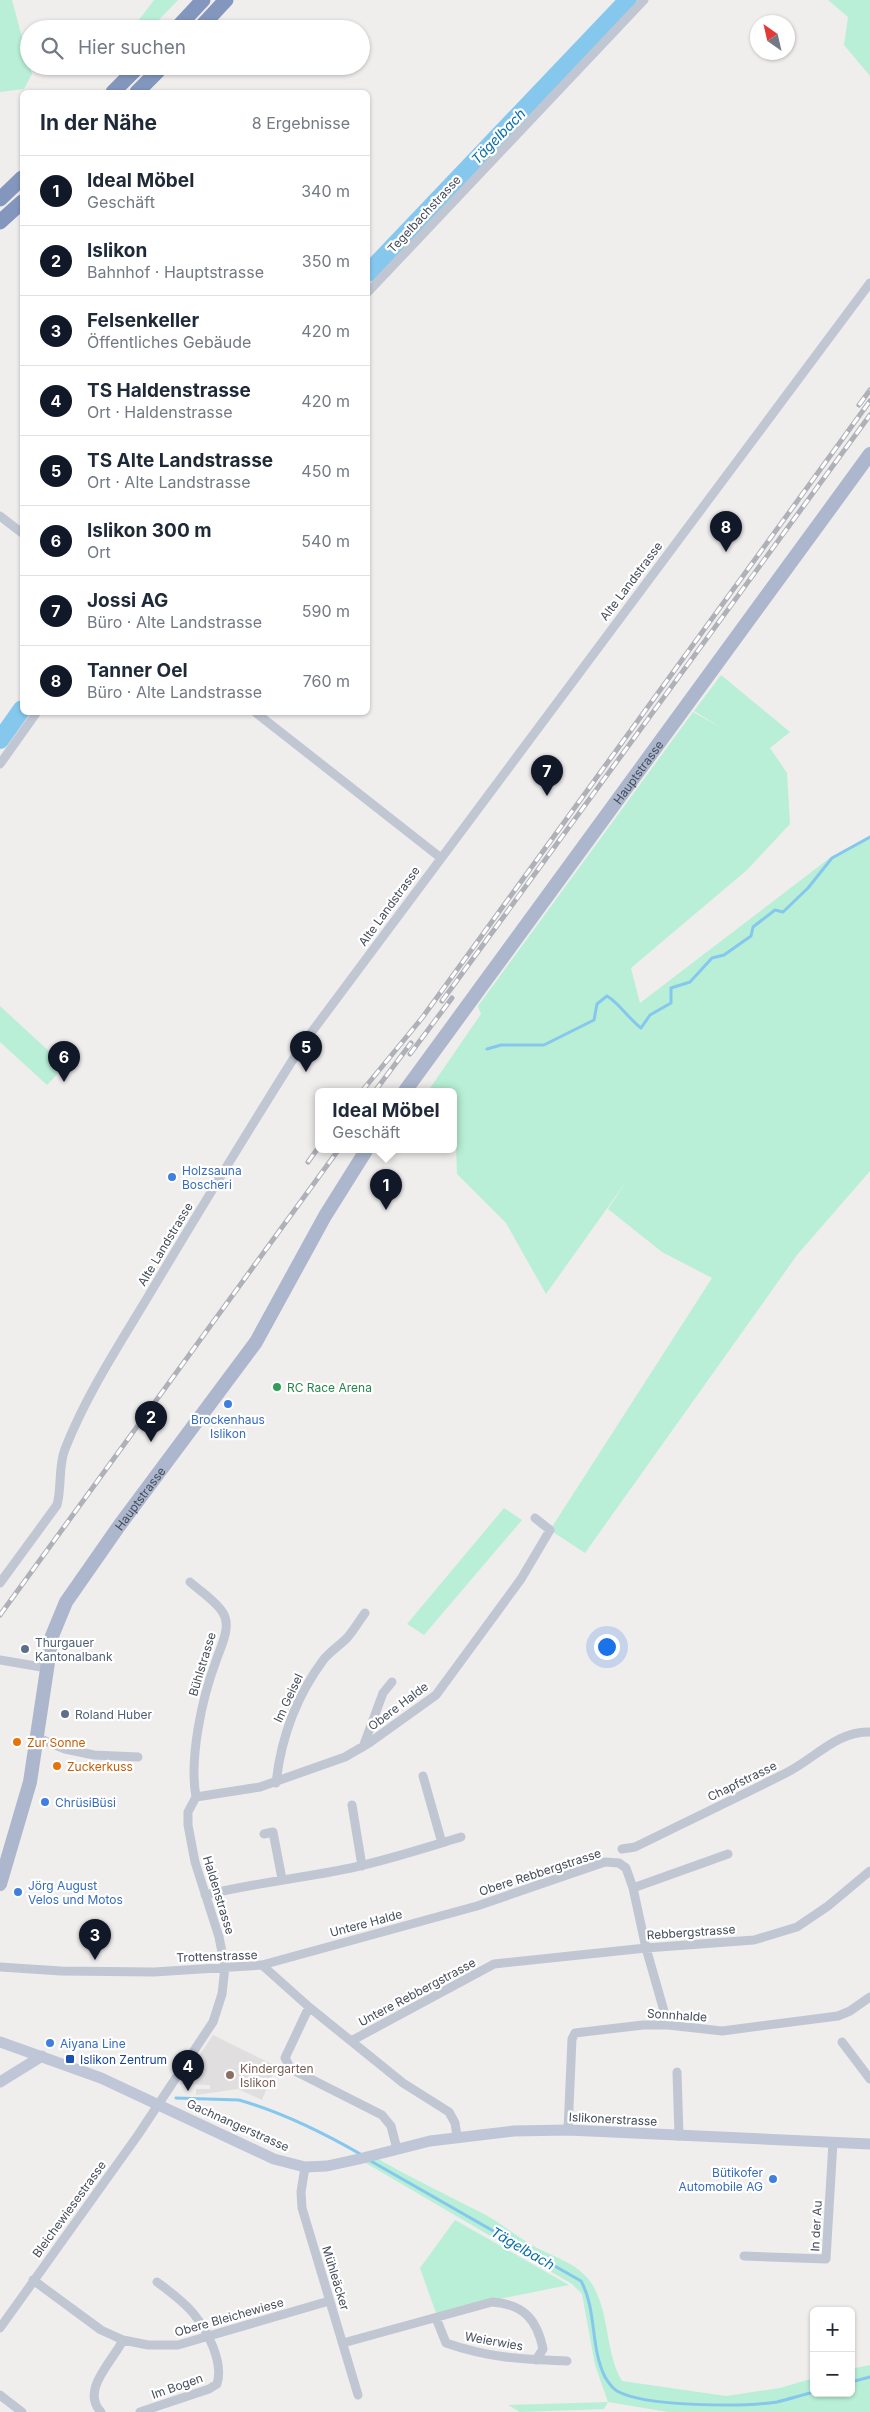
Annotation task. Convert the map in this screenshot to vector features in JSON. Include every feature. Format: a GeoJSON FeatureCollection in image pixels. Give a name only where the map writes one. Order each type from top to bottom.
{"type":"FeatureCollection","features":[{"type":"Feature","properties":{"kind":"highway"},"geometry":{"type":"LineString","coordinates":[[184,20],[203,0]]}},
{"type":"Feature","properties":{"kind":"highway"},"geometry":{"type":"LineString","coordinates":[[207,20],[226,0]]}},
{"type":"Feature","properties":{"kind":"highway"},"geometry":{"type":"LineString","coordinates":[[115,90],[130,75]]}},
{"type":"Feature","properties":{"kind":"highway"},"geometry":{"type":"LineString","coordinates":[[139,90],[154,75]]}},
{"type":"Feature","properties":{"kind":"highway"},"geometry":{"type":"LineString","coordinates":[[0,199],[20,180]]}},
{"type":"Feature","properties":{"kind":"highway"},"geometry":{"type":"LineString","coordinates":[[0,222],[20,204]]}},
{"type":"Feature","properties":{"kind":"main road","name":"Hauptstrasse"},"geometry":{"type":"LineString","coordinates":[[408,1088],[870,454]]}},
{"type":"Feature","properties":{"kind":"main road","name":"Hauptstrasse"},"geometry":{"type":"LineString","coordinates":[[0,1884],[28,1789],[55,1628],[66,1602],[119,1526],[256,1342],[326,1216],[365,1153]]}},
{"type":"Feature","properties":{"kind":"street","name":"Tegelbachstrasse"},"geometry":{"type":"LineString","coordinates":[[370,290],[644,0]]}},
{"type":"Feature","properties":{"kind":"street","name":"Alte Landstrasse"},"geometry":{"type":"LineString","coordinates":[[0,1583],[57,1505],[60,1494],[63,1455],[82,1409],[229,1161],[302,1045],[870,283]]}},
{"type":"Feature","properties":{"kind":"street"},"geometry":{"type":"LineString","coordinates":[[0,516],[20,531]]}},
{"type":"Feature","properties":{"kind":"street"},"geometry":{"type":"LineString","coordinates":[[0,764],[35,715]]}},
{"type":"Feature","properties":{"kind":"street"},"geometry":{"type":"LineString","coordinates":[[259,715],[440,858]]}},
{"type":"Feature","properties":{"kind":"street","name":"Obere Halde"},"geometry":{"type":"LineString","coordinates":[[196,1797],[260,1788],[345,1757],[363,1747],[436,1695],[521,1579],[550,1530],[535,1518]]}},
{"type":"Feature","properties":{"kind":"street","name":"Bühlstrasse"},"geometry":{"type":"LineString","coordinates":[[190,1582],[223,1613],[226,1622],[224,1640],[206,1686],[198,1730],[194,1786],[196,1797]]}},
{"type":"Feature","properties":{"kind":"street","name":"Im Geisel"},"geometry":{"type":"LineString","coordinates":[[276,1783],[287,1728],[307,1684],[326,1657],[346,1638],[366,1613]]}},
{"type":"Feature","properties":{"kind":"street"},"geometry":{"type":"LineString","coordinates":[[0,1660],[47,1668]]}},
{"type":"Feature","properties":{"kind":"street"},"geometry":{"type":"LineString","coordinates":[[363,1747],[384,1692],[392,1682]]}},
{"type":"Feature","properties":{"kind":"street","name":"Chapfstrasse"},"geometry":{"type":"LineString","coordinates":[[622,1849],[635,1847],[789,1772],[835,1742],[860,1732],[870,1732]]}},
{"type":"Feature","properties":{"kind":"street"},"geometry":{"type":"LineString","coordinates":[[38,1738],[65,1749],[94,1755],[138,1757]]}},
{"type":"Feature","properties":{"kind":"street"},"geometry":{"type":"LineString","coordinates":[[423,1776],[442,1843]]}},
{"type":"Feature","properties":{"kind":"street","name":"Haldenstrasse"},"geometry":{"type":"LineString","coordinates":[[158,2104],[214,2022],[222,1994],[224,1967],[219,1937],[195,1862],[188,1825],[188,1812],[196,1797]]}},
{"type":"Feature","properties":{"kind":"street"},"geometry":{"type":"LineString","coordinates":[[352,1805],[362,1866]]}},
{"type":"Feature","properties":{"kind":"street"},"geometry":{"type":"LineString","coordinates":[[264,1834],[273,1832],[282,1879]]}},
{"type":"Feature","properties":{"kind":"street"},"geometry":{"type":"LineString","coordinates":[[205,1895],[282,1879],[362,1866],[461,1837]]}},
{"type":"Feature","properties":{"kind":"street"},"geometry":{"type":"LineString","coordinates":[[633,1888],[728,1854]]}},
{"type":"Feature","properties":{"kind":"street","name":"Obere Rebbergstrasse"},"geometry":{"type":"LineString","coordinates":[[477,1906],[605,1862],[619,1862],[626,1868],[633,1888],[646,1948],[668,2025]]}},
{"type":"Feature","properties":{"kind":"street","name":"Rebbergstrasse"},"geometry":{"type":"LineString","coordinates":[[494,1964],[646,1948],[754,1940],[797,1927],[828,1906],[870,1871]]}},
{"type":"Feature","properties":{"kind":"street","name":"Untere Halde"},"geometry":{"type":"LineString","coordinates":[[262,1965],[477,1906]]}},
{"type":"Feature","properties":{"kind":"street","name":"Untere Rebbergstrasse"},"geometry":{"type":"LineString","coordinates":[[351,2041],[494,1964]]}},
{"type":"Feature","properties":{"kind":"street","name":"Trottenstrasse"},"geometry":{"type":"LineString","coordinates":[[0,1967],[61,1971],[154,1972],[262,1965],[309,2007],[417,2093],[449,2112],[455,2123],[457,2136]]}},
{"type":"Feature","properties":{"kind":"street","name":"Sonnhalde"},"geometry":{"type":"LineString","coordinates":[[568,2130],[572,2039],[575,2033],[643,2025],[668,2025],[722,2031],[826,2018],[850,2011],[870,1996]]}},
{"type":"Feature","properties":{"kind":"street"},"geometry":{"type":"LineString","coordinates":[[309,2007],[285,2058],[291,2069],[382,2115],[391,2126],[397,2149]]}},
{"type":"Feature","properties":{"kind":"street","name":"Gachnangerstrasse"},"geometry":{"type":"LineString","coordinates":[[0,2042],[108,2081],[274,2159],[305,2167],[327,2166],[359,2160]]}},
{"type":"Feature","properties":{"kind":"street"},"geometry":{"type":"LineString","coordinates":[[842,2042],[870,2079]]}},
{"type":"Feature","properties":{"kind":"street"},"geometry":{"type":"LineString","coordinates":[[0,2082],[42,2056]]}},
{"type":"Feature","properties":{"kind":"street"},"geometry":{"type":"LineString","coordinates":[[677,2072],[679,2136]]}},
{"type":"Feature","properties":{"kind":"street","name":"Bleichewiesestrasse"},"geometry":{"type":"LineString","coordinates":[[0,2328],[158,2104]]}},
{"type":"Feature","properties":{"kind":"street","name":"Islikonerstrasse"},"geometry":{"type":"LineString","coordinates":[[359,2160],[397,2149],[457,2136],[514,2130],[568,2130],[870,2144]]}},
{"type":"Feature","properties":{"kind":"street","name":"In der Au"},"geometry":{"type":"LineString","coordinates":[[744,2256],[826,2259],[833,2142]]}},
{"type":"Feature","properties":{"kind":"street","name":"Mühleäcker"},"geometry":{"type":"LineString","coordinates":[[305,2167],[301,2192],[302,2208],[358,2395]]}},
{"type":"Feature","properties":{"kind":"street","name":"Obere Bleichewiese"},"geometry":{"type":"LineString","coordinates":[[33,2280],[102,2330],[122,2340],[148,2345],[178,2346],[330,2301]]}},
{"type":"Feature","properties":{"kind":"street","name":"Im Bogen"},"geometry":{"type":"LineString","coordinates":[[140,2412],[209,2389],[217,2384],[220,2375],[208,2337],[192,2312],[157,2282]]}},
{"type":"Feature","properties":{"kind":"street","name":"Weierwies"},"geometry":{"type":"LineString","coordinates":[[343,2343],[492,2302],[508,2303],[520,2309],[539,2331],[543,2349],[536,2360]]}},
{"type":"Feature","properties":{"kind":"street","name":"Weierwies"},"geometry":{"type":"LineString","coordinates":[[436,2318],[446,2343],[468,2351],[510,2359],[566,2361]]}},
{"type":"Feature","properties":{"kind":"street"},"geometry":{"type":"LineString","coordinates":[[101,2412],[96,2407],[93,2396],[95,2386],[117,2353],[122,2340]]}},
{"type":"Feature","properties":{"kind":"street"},"geometry":{"type":"LineString","coordinates":[[0,2395],[22,2412]]}},
{"type":"Feature","properties":{"kind":"shaded area","name":"Kindergarten Islikon"},"geometry":{"type":"Polygon","coordinates":[[[213,2035],[276,2066],[262,2100],[238,2089],[196,2095],[196,2089],[210,2089],[210,2085],[180,2084],[213,2035]]]}},
{"type":"Feature","properties":{"kind":"green space"},"geometry":{"type":"Polygon","coordinates":[[[0,0],[12,0],[20,30],[20,75],[31,75],[24,89],[0,92],[0,0]]]}},
{"type":"Feature","properties":{"kind":"green space"},"geometry":{"type":"Polygon","coordinates":[[[154,0],[178,0],[159,20],[139,20],[154,0]]]}},
{"type":"Feature","properties":{"kind":"green space"},"geometry":{"type":"Polygon","coordinates":[[[828,0],[870,0],[870,76],[844,45],[848,17],[828,0]]]}},
{"type":"Feature","properties":{"kind":"green space"},"geometry":{"type":"Polygon","coordinates":[[[721,675],[790,732],[770,748],[787,773],[790,824],[747,870],[631,968],[640,1003],[831,857],[870,837],[870,1171],[797,1255],[585,1553],[550,1530],[712,1278],[662,1252],[608,1209],[628,1179],[546,1294],[506,1223],[457,1174],[457,1088],[430,1088],[481,1014],[478,1006],[693,712],[720,727],[694,711],[721,675]]]}},
{"type":"Feature","properties":{"kind":"green space"},"geometry":{"type":"Polygon","coordinates":[[[0,1006],[65,1066],[47,1085],[0,1042],[0,1006]]]}},
{"type":"Feature","properties":{"kind":"green space"},"geometry":{"type":"Polygon","coordinates":[[[504,1508],[522,1520],[424,1635],[407,1624],[504,1508]]]}},
{"type":"Feature","properties":{"kind":"green space"},"geometry":{"type":"Polygon","coordinates":[[[373,2156],[484,2214],[520,2238],[565,2261],[580,2271],[587,2277],[598,2295],[613,2358],[622,2381],[726,2396],[780,2388],[810,2379],[810,2397],[855,2397],[855,2368],[870,2365],[870,2412],[668,2412],[608,2402],[595,2365],[582,2294],[572,2284],[359,2159],[373,2156]]]}},
{"type":"Feature","properties":{"kind":"green space"},"geometry":{"type":"Polygon","coordinates":[[[455,2220],[569,2285],[494,2300],[437,2316],[420,2268],[455,2220]]]}},
{"type":"Feature","properties":{"kind":"green space"},"geometry":{"type":"Polygon","coordinates":[[[608,2402],[604,2409],[520,2412],[508,2405],[608,2402]]]}},
{"type":"Feature","properties":{"kind":"waterway","name":"Tägelbach"},"geometry":{"type":"LineString","coordinates":[[370,271],[628,0]]}},
{"type":"Feature","properties":{"kind":"waterway","name":"Tägelbach"},"geometry":{"type":"LineString","coordinates":[[0,740],[20,712]]}},
{"type":"Feature","properties":{"kind":"waterway"},"geometry":{"type":"LineString","coordinates":[[487,1049],[501,1045],[544,1045],[594,1020],[597,1004],[607,996],[641,1028],[650,1015],[671,1003],[671,988],[690,982],[712,958],[724,955],[751,936],[753,927],[775,910],[783,912],[808,888],[832,858],[870,837]]}},
{"type":"Feature","properties":{"kind":"waterway","name":"Tägelbach"},"geometry":{"type":"LineString","coordinates":[[176,2098],[239,2100],[302,2124],[362,2155]]}},
{"type":"Feature","properties":{"kind":"waterway","name":"Tägelbach"},"geometry":{"type":"LineString","coordinates":[[369,2160],[581,2281],[589,2304],[600,2365],[607,2381],[617,2391],[649,2400],[719,2405],[762,2404],[810,2393]]}},
{"type":"Feature","properties":{"kind":"waterway","name":"Tägelbach"},"geometry":{"type":"LineString","coordinates":[[855,2381],[870,2377]]}},
{"type":"Feature","properties":{"kind":"railway"},"geometry":{"type":"LineString","coordinates":[[859,405],[870,390]]}},
{"type":"Feature","properties":{"kind":"railway"},"geometry":{"type":"LineString","coordinates":[[364,1088],[422,1018],[870,401]]}},
{"type":"Feature","properties":{"kind":"railway"},"geometry":{"type":"LineString","coordinates":[[442,1001],[870,415]]}},
{"type":"Feature","properties":{"kind":"railway"},"geometry":{"type":"LineString","coordinates":[[410,1054],[452,998]]}},
{"type":"Feature","properties":{"kind":"railway"},"geometry":{"type":"LineString","coordinates":[[377,1088],[411,1043]]}},
{"type":"Feature","properties":{"kind":"railway"},"geometry":{"type":"LineString","coordinates":[[308,1162],[315,1152]]}},
{"type":"Feature","properties":{"kind":"railway"},"geometry":{"type":"LineString","coordinates":[[0,1615],[336,1153]]}},
{"type":"Feature","properties":{"kind":"place","name":"Tanner Oel"},"geometry":{"type":"Point","coordinates":[726,552]}},
{"type":"Feature","properties":{"kind":"place","name":"Jossi AG"},"geometry":{"type":"Point","coordinates":[547,796]}},
{"type":"Feature","properties":{"kind":"place","name":"TS Alte Landstrasse"},"geometry":{"type":"Point","coordinates":[306,1072]}},
{"type":"Feature","properties":{"kind":"place","name":"Islikon 300 m"},"geometry":{"type":"Point","coordinates":[64,1082]}},
{"type":"Feature","properties":{"kind":"place","name":"Holzsauna Boscheri"},"geometry":{"type":"Point","coordinates":[172,1177]}},
{"type":"Feature","properties":{"kind":"place","name":"Ideal Möbel"},"geometry":{"type":"Point","coordinates":[386,1210]}},
{"type":"Feature","properties":{"kind":"place","name":"RC Race Arena"},"geometry":{"type":"Point","coordinates":[277,1387]}},
{"type":"Feature","properties":{"kind":"place","name":"Brockenhaus Islikon"},"geometry":{"type":"Point","coordinates":[228,1404]}},
{"type":"Feature","properties":{"kind":"place","name":"Islikon"},"geometry":{"type":"Point","coordinates":[151,1442]}},
{"type":"Feature","properties":{"kind":"place","name":"Thurgauer Kantonalbank"},"geometry":{"type":"Point","coordinates":[25,1649]}},
{"type":"Feature","properties":{"kind":"place","name":"Roland Huber"},"geometry":{"type":"Point","coordinates":[65,1714]}},
{"type":"Feature","properties":{"kind":"place","name":"Zur Sonne"},"geometry":{"type":"Point","coordinates":[17,1742]}},
{"type":"Feature","properties":{"kind":"place","name":"Zuckerkuss"},"geometry":{"type":"Point","coordinates":[57,1766]}},
{"type":"Feature","properties":{"kind":"place","name":"ChrüsiBüsi"},"geometry":{"type":"Point","coordinates":[45,1802]}},
{"type":"Feature","properties":{"kind":"place","name":"Jörg August Velos und Motos"},"geometry":{"type":"Point","coordinates":[18,1892]}},
{"type":"Feature","properties":{"kind":"place","name":"Felsenkeller"},"geometry":{"type":"Point","coordinates":[95,1960]}},
{"type":"Feature","properties":{"kind":"place","name":"Aiyana Line"},"geometry":{"type":"Point","coordinates":[50,2043]}},
{"type":"Feature","properties":{"kind":"place","name":"Islikon Zentrum"},"geometry":{"type":"Point","coordinates":[70,2059]}},
{"type":"Feature","properties":{"kind":"place","name":"Kindergarten Islikon"},"geometry":{"type":"Point","coordinates":[230,2075]}},
{"type":"Feature","properties":{"kind":"place","name":"TS Haldenstrasse"},"geometry":{"type":"Point","coordinates":[188,2091]}},
{"type":"Feature","properties":{"kind":"place","name":"Bütikofer Automobile AG"},"geometry":{"type":"Point","coordinates":[773,2179]}}]}
